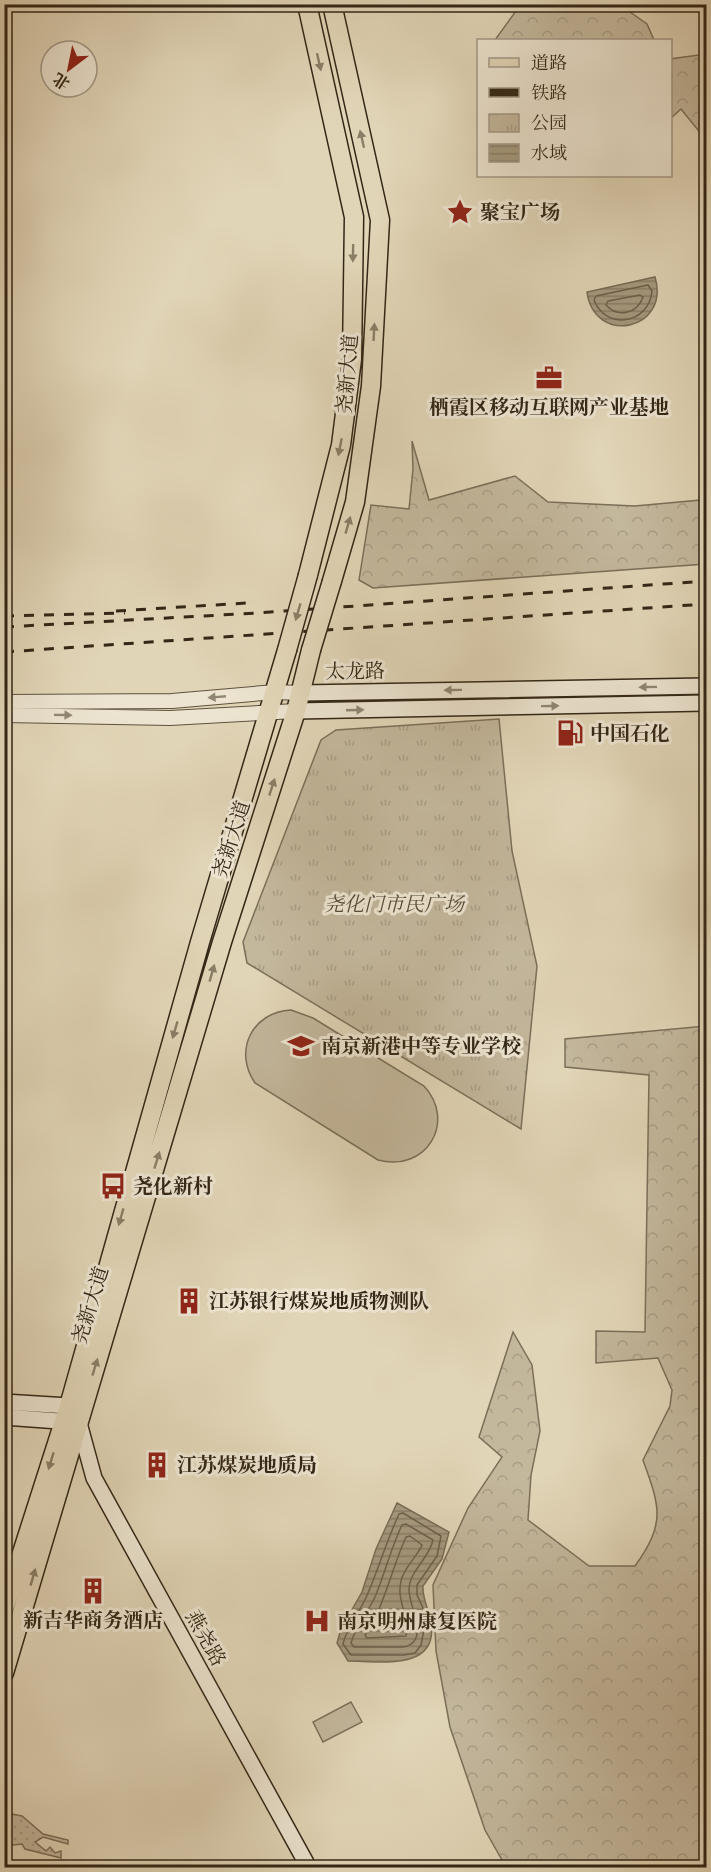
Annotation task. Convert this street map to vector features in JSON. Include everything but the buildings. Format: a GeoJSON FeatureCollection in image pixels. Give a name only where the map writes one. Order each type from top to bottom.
{"type":"FeatureCollection","features":[{"type":"Feature","properties":{"kind":"main road","name":"尧新大道"},"geometry":{"type":"LineString","coordinates":[[4,1673],[72,1418],[308,575],[341,445],[352,359],[354,217],[307,4]]}},
{"type":"Feature","properties":{"kind":"main road","name":"尧新大道"},"geometry":{"type":"LineString","coordinates":[[4,1609],[72,1418],[296,711],[355,502],[371,386],[380,220],[332,4]]}},
{"type":"Feature","properties":{"kind":"main road","name":"太龙路"},"geometry":{"type":"LineString","coordinates":[[301,693],[706,686]]}},
{"type":"Feature","properties":{"kind":"main road","name":"太龙路"},"geometry":{"type":"LineString","coordinates":[[296,711],[706,703]]}},
{"type":"Feature","properties":{"kind":"main road"},"geometry":{"type":"LineString","coordinates":[[4,1402],[72,1418]]}},
{"type":"Feature","properties":{"kind":"main road"},"geometry":{"type":"LineString","coordinates":[[4,1417],[72,1418]]}},
{"type":"Feature","properties":{"kind":"main road","name":"燕尧路"},"geometry":{"type":"LineString","coordinates":[[72,1418],[94,1478],[309,1868]]}},
{"type":"Feature","properties":{"kind":"street","name":"太龙路"},"geometry":{"type":"LineString","coordinates":[[4,702],[172,701],[275,692],[301,693]]}},
{"type":"Feature","properties":{"kind":"street","name":"太龙路"},"geometry":{"type":"LineString","coordinates":[[4,715],[170,718],[296,711]]}},
{"type":"Feature","properties":{"kind":"green space"},"geometry":{"type":"Polygon","coordinates":[[[521,4],[620,5],[647,24],[654,39],[496,39],[521,4]]]}},
{"type":"Feature","properties":{"kind":"green space"},"geometry":{"type":"Polygon","coordinates":[[[706,54],[706,140],[681,109],[672,117],[672,59],[706,54]]]}},
{"type":"Feature","properties":{"kind":"green space"},"geometry":{"type":"Polygon","coordinates":[[[412,441],[429,500],[515,476],[548,502],[635,506],[701,500],[706,497],[706,564],[373,588],[359,580],[371,505],[409,509],[413,469],[412,441]]]}},
{"type":"Feature","properties":{"kind":"green space","name":"尧化门市民广场"},"geometry":{"type":"Polygon","coordinates":[[[499,719],[512,851],[537,966],[521,1129],[247,963],[243,942],[321,740],[336,730],[499,719]]]}},
{"type":"Feature","properties":{"kind":"green space"},"geometry":{"type":"Polygon","coordinates":[[[291,1010],[313,1018],[424,1086],[433,1100],[437,1115],[437,1129],[422,1152],[410,1159],[395,1162],[378,1160],[255,1083],[246,1058],[246,1046],[250,1035],[266,1018],[277,1012],[291,1010]]]}},
{"type":"Feature","properties":{"kind":"green space"},"geometry":{"type":"Polygon","coordinates":[[[706,1026],[706,1867],[506,1867],[485,1830],[450,1727],[436,1651],[433,1585],[468,1508],[502,1457],[479,1437],[513,1332],[532,1365],[540,1431],[531,1475],[528,1520],[589,1566],[635,1566],[652,1538],[656,1526],[656,1503],[643,1460],[670,1406],[672,1390],[658,1358],[596,1363],[596,1331],[645,1332],[649,1075],[565,1067],[565,1039],[706,1026]]]}},
{"type":"Feature","properties":{"kind":"green space"},"geometry":{"type":"Polygon","coordinates":[[[351,1702],[362,1722],[323,1742],[313,1722],[351,1702]]]}},
{"type":"Feature","properties":{"kind":"green space"},"geometry":{"type":"Polygon","coordinates":[[[12,1814],[22,1816],[43,1834],[68,1840],[68,1844],[43,1837],[35,1842],[46,1851],[50,1847],[55,1853],[61,1851],[61,1858],[25,1849],[22,1844],[13,1845],[5,1842],[5,1818],[12,1814]]]}},
{"type":"Feature","properties":{"kind":"water"},"geometry":{"type":"Polygon","coordinates":[[[655,277],[657,295],[652,310],[642,320],[630,325],[616,325],[603,320],[593,309],[587,292],[655,277]]]}},
{"type":"Feature","properties":{"kind":"water"},"geometry":{"type":"Polygon","coordinates":[[[397,1503],[449,1532],[442,1559],[423,1586],[431,1622],[431,1638],[426,1649],[404,1660],[348,1661],[337,1643],[341,1629],[362,1592],[376,1549],[397,1503]]]}},
{"type":"Feature","properties":{"kind":"railway"},"geometry":{"type":"LineString","coordinates":[[696,4],[706,8]]}},
{"type":"Feature","properties":{"kind":"railway"},"geometry":{"type":"LineString","coordinates":[[4,627],[257,613],[706,581]]}},
{"type":"Feature","properties":{"kind":"railway"},"geometry":{"type":"LineString","coordinates":[[116,611],[247,603]]}},
{"type":"Feature","properties":{"kind":"railway"},"geometry":{"type":"LineString","coordinates":[[4,652],[706,604]]}},
{"type":"Feature","properties":{"kind":"railway"},"geometry":{"type":"LineString","coordinates":[[4,616],[125,613]]}},
{"type":"Feature","properties":{"kind":"place","name":"聚宝广场"},"geometry":{"type":"Point","coordinates":[460,212]}},
{"type":"Feature","properties":{"kind":"place","name":"栖霞区移动互联网产业基地"},"geometry":{"type":"Point","coordinates":[549,378]}},
{"type":"Feature","properties":{"kind":"place","name":"中国石化"},"geometry":{"type":"Point","coordinates":[570,733]}},
{"type":"Feature","properties":{"kind":"place","name":"南京新港中等专业学校"},"geometry":{"type":"Point","coordinates":[301,1046]}},
{"type":"Feature","properties":{"kind":"place","name":"尧化新村"},"geometry":{"type":"Point","coordinates":[113,1186]}},
{"type":"Feature","properties":{"kind":"place","name":"江苏银行煤炭地质物测队"},"geometry":{"type":"Point","coordinates":[189,1301]}},
{"type":"Feature","properties":{"kind":"place","name":"江苏煤炭地质局"},"geometry":{"type":"Point","coordinates":[157,1465]}},
{"type":"Feature","properties":{"kind":"place","name":"新吉华商务酒店"},"geometry":{"type":"Point","coordinates":[93,1591]}},
{"type":"Feature","properties":{"kind":"place","name":"南京明州康复医院"},"geometry":{"type":"Point","coordinates":[317,1621]}}]}
